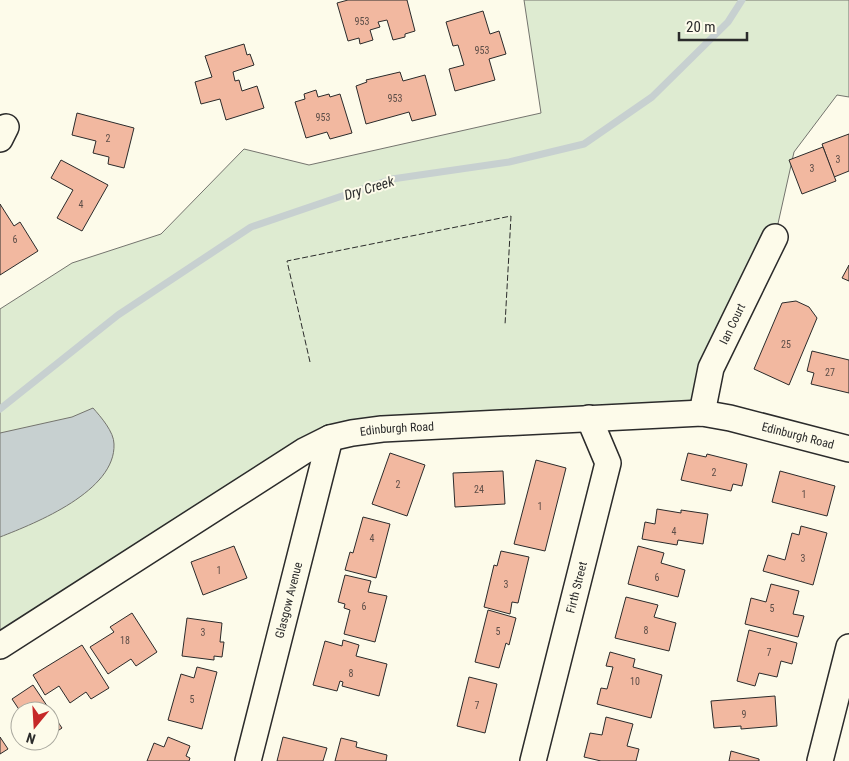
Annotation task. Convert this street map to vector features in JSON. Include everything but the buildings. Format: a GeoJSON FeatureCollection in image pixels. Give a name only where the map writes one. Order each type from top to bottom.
{"type":"FeatureCollection","features":[{"type":"Feature","properties":{"kind":"street","name":"Ian Court"},"geometry":{"type":"LineString","coordinates":[[702,413],[712,368],[775,237]]}},
{"type":"Feature","properties":{"kind":"street","name":"Edinburgh Road"},"geometry":{"type":"LineString","coordinates":[[0,646],[304,451],[330,438],[382,429],[702,413],[730,418],[849,449]]}},
{"type":"Feature","properties":{"kind":"street","name":"Firth Street"},"geometry":{"type":"LineString","coordinates":[[532,761],[608,463],[588,418]]}},
{"type":"Feature","properties":{"kind":"street","name":"Glasgow Avenue"},"geometry":{"type":"LineString","coordinates":[[248,761],[330,438]]}},
{"type":"Feature","properties":{"kind":"street"},"geometry":{"type":"LineString","coordinates":[[820,761],[849,647]]}},
{"type":"Feature","properties":{"kind":"green space"},"geometry":{"type":"Polygon","coordinates":[[[524,0],[849,0],[849,97],[837,95],[794,152],[775,237],[702,413],[352,433],[0,646],[0,309],[72,263],[161,234],[244,149],[309,165],[541,113],[524,0]]]}},
{"type":"Feature","properties":{"kind":"shaded area"},"geometry":{"type":"Polygon","coordinates":[[[93,408],[112,435],[114,444],[111,461],[102,476],[71,503],[52,514],[0,537],[0,433],[72,417],[93,408]]]}},
{"type":"Feature","properties":{"kind":"waterway","name":"Dry Creek"},"geometry":{"type":"LineString","coordinates":[[0,409],[118,315],[251,227],[392,179],[509,162],[584,144],[652,97],[728,22],[742,0]]}},
{"type":"Feature","properties":{"kind":"fence"},"geometry":{"type":"LineString","coordinates":[[310,362],[287,261],[511,216],[505,325]]}}]}
